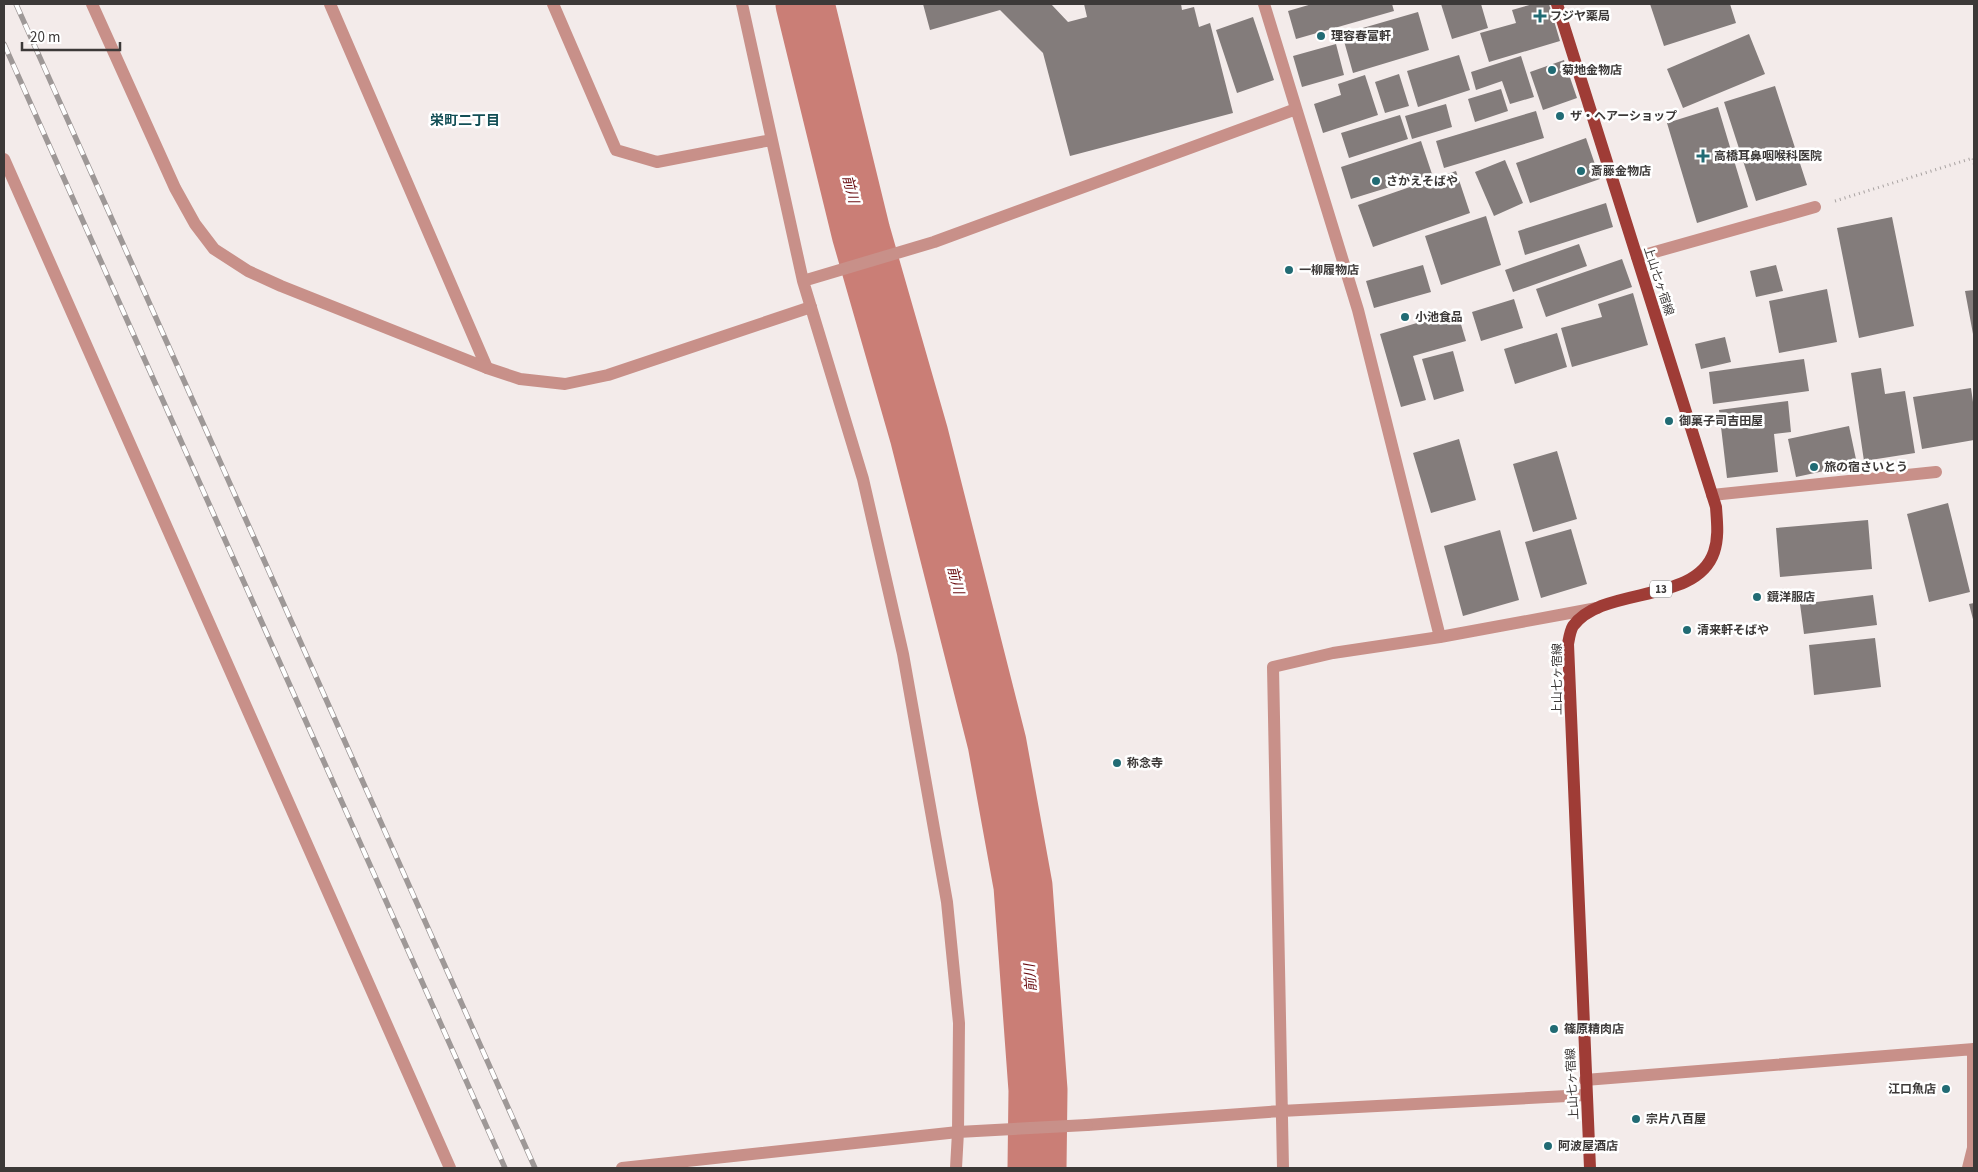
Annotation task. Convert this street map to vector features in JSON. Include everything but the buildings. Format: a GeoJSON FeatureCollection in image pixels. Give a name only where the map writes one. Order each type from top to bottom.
{"type":"FeatureCollection","features":[{"type":"Feature","properties":{"kind":"main road","name":"上山七ヶ宿線"},"geometry":{"type":"LineString","coordinates":[[1557,4],[1716,507],[1718,531],[1714,553],[1703,568],[1686,582],[1597,608],[1573,626],[1568,644],[1590,1168]]}},
{"type":"Feature","properties":{"kind":"street"},"geometry":{"type":"LineString","coordinates":[[92,4],[175,188],[195,224],[214,249],[248,271],[281,286],[487,368],[520,379],[565,384],[608,375],[811,307]]}},
{"type":"Feature","properties":{"kind":"street"},"geometry":{"type":"LineString","coordinates":[[330,4],[487,368]]}},
{"type":"Feature","properties":{"kind":"street"},"geometry":{"type":"LineString","coordinates":[[553,4],[616,150],[657,162],[771,140]]}},
{"type":"Feature","properties":{"kind":"street"},"geometry":{"type":"LineString","coordinates":[[742,4],[803,281],[863,479],[904,654],[947,902],[959,1023],[963,1132],[956,1168]]}},
{"type":"Feature","properties":{"kind":"street"},"geometry":{"type":"LineString","coordinates":[[1264,4],[1358,310],[1440,637]]}},
{"type":"Feature","properties":{"kind":"street"},"geometry":{"type":"LineString","coordinates":[[803,281],[934,242],[1296,109]]}},
{"type":"Feature","properties":{"kind":"street"},"geometry":{"type":"LineString","coordinates":[[4,159],[450,1168]]}},
{"type":"Feature","properties":{"kind":"street"},"geometry":{"type":"LineString","coordinates":[[1637,257],[1815,207]]}},
{"type":"Feature","properties":{"kind":"street"},"geometry":{"type":"LineString","coordinates":[[1712,495],[1936,472]]}},
{"type":"Feature","properties":{"kind":"street"},"geometry":{"type":"LineString","coordinates":[[1283,1168],[1273,666],[1333,653],[1440,637],[1597,608]]}},
{"type":"Feature","properties":{"kind":"street"},"geometry":{"type":"LineString","coordinates":[[1585,1080],[1974,1049],[1973,1148],[1968,1168]]}},
{"type":"Feature","properties":{"kind":"street"},"geometry":{"type":"LineString","coordinates":[[622,1168],[963,1132],[1281,1111],[1586,1095]]}},
{"type":"Feature","properties":{"kind":"path"},"geometry":{"type":"LineString","coordinates":[[1815,207],[1973,158],[1974,164]]}},
{"type":"Feature","properties":{"kind":"waterway","name":"前川"},"geometry":{"type":"LineString","coordinates":[[805,4],[861,233],[919,435],[997,743],[1023,886],[1038,1090],[1037,1168]]}},
{"type":"Feature","properties":{"kind":"railway"},"geometry":{"type":"LineString","coordinates":[[16,4],[535,1168]]}},
{"type":"Feature","properties":{"kind":"railway"},"geometry":{"type":"LineString","coordinates":[[4,44],[505,1168]]}},
{"type":"Feature","properties":{"kind":"place","name":"フジヤ薬局"},"geometry":{"type":"Point","coordinates":[1540,16]}},
{"type":"Feature","properties":{"kind":"place","name":"理容春富軒"},"geometry":{"type":"Point","coordinates":[1321,36]}},
{"type":"Feature","properties":{"kind":"place","name":"菊地金物店"},"geometry":{"type":"Point","coordinates":[1552,70]}},
{"type":"Feature","properties":{"kind":"place","name":"ザ・ヘアーショップ"},"geometry":{"type":"Point","coordinates":[1560,116]}},
{"type":"Feature","properties":{"kind":"place","name":"高橋耳鼻咽喉科医院"},"geometry":{"type":"Point","coordinates":[1703,156]}},
{"type":"Feature","properties":{"kind":"place","name":"斎藤金物店"},"geometry":{"type":"Point","coordinates":[1581,171]}},
{"type":"Feature","properties":{"kind":"place","name":"さかえそばや"},"geometry":{"type":"Point","coordinates":[1376,181]}},
{"type":"Feature","properties":{"kind":"place","name":"一柳履物店"},"geometry":{"type":"Point","coordinates":[1289,270]}},
{"type":"Feature","properties":{"kind":"place","name":"小池食品"},"geometry":{"type":"Point","coordinates":[1405,317]}},
{"type":"Feature","properties":{"kind":"place","name":"御菓子司吉田屋"},"geometry":{"type":"Point","coordinates":[1669,421]}},
{"type":"Feature","properties":{"kind":"place","name":"旅の宿さいとう"},"geometry":{"type":"Point","coordinates":[1814,467]}},
{"type":"Feature","properties":{"kind":"place","name":"鏡洋服店"},"geometry":{"type":"Point","coordinates":[1757,597]}},
{"type":"Feature","properties":{"kind":"place","name":"清来軒そばや"},"geometry":{"type":"Point","coordinates":[1687,630]}},
{"type":"Feature","properties":{"kind":"place","name":"称念寺"},"geometry":{"type":"Point","coordinates":[1117,763]}},
{"type":"Feature","properties":{"kind":"place","name":"篠原精肉店"},"geometry":{"type":"Point","coordinates":[1554,1029]}},
{"type":"Feature","properties":{"kind":"place","name":"江口魚店"},"geometry":{"type":"Point","coordinates":[1946,1089]}},
{"type":"Feature","properties":{"kind":"place","name":"宗片八百屋"},"geometry":{"type":"Point","coordinates":[1636,1119]}},
{"type":"Feature","properties":{"kind":"place","name":"阿波屋酒店"},"geometry":{"type":"Point","coordinates":[1548,1146]}},
{"type":"Feature","properties":{"kind":"district","name":"栄町二丁目"},"geometry":{"type":"Point","coordinates":[465,120]}}]}
